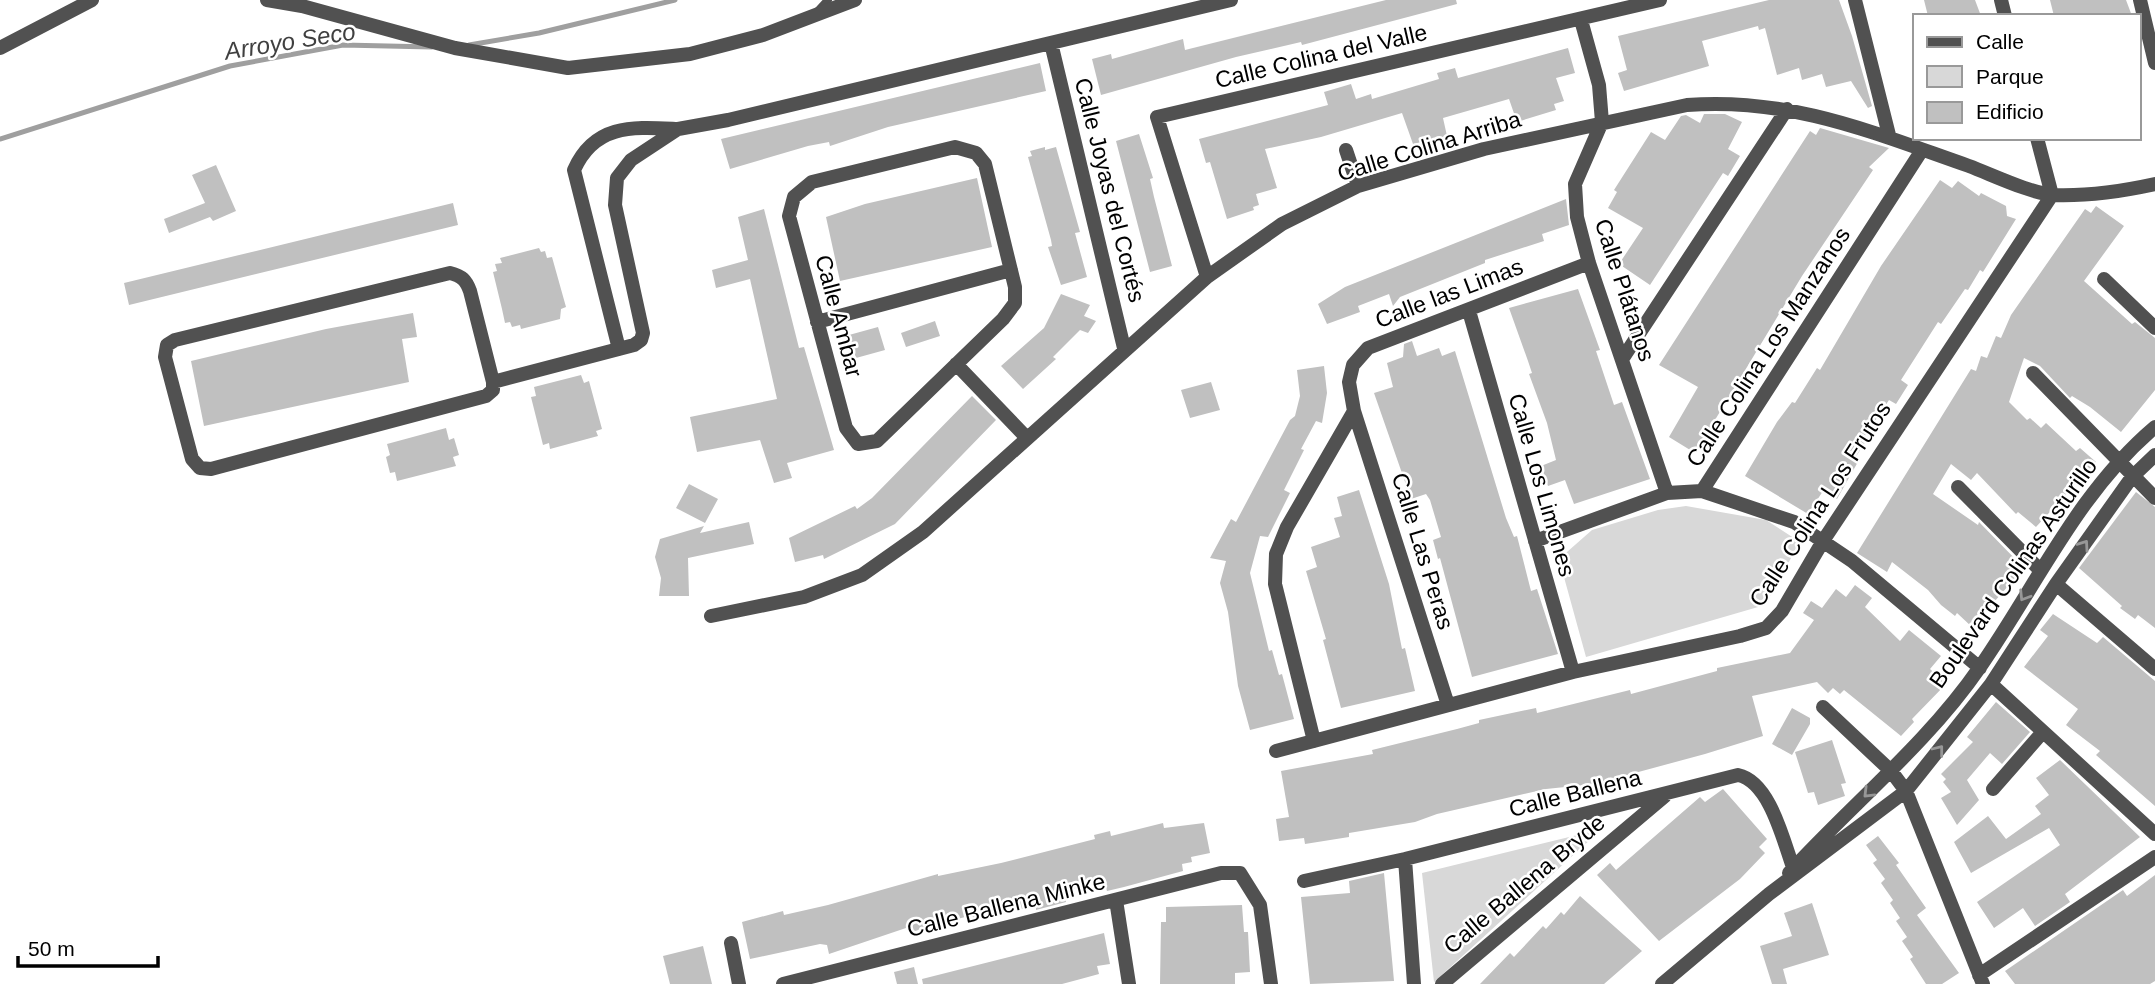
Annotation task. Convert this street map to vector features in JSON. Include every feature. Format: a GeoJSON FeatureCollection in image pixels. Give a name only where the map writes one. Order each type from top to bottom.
{"type":"FeatureCollection","features":[{"type":"Feature","properties":{"kind":"street"},"geometry":{"type":"LineString","coordinates":[[0,48],[92,0]]}},
{"type":"Feature","properties":{"kind":"street"},"geometry":{"type":"LineString","coordinates":[[267,0],[302,6],[455,48],[568,68],[690,54],[763,35],[855,0]]}},
{"type":"Feature","properties":{"kind":"street"},"geometry":{"type":"LineString","coordinates":[[619,349],[574,170],[581,153],[594,142],[627,127],[678,129],[1231,0]]}},
{"type":"Feature","properties":{"kind":"street","name":"Calle Colina del Valle"},"geometry":{"type":"LineString","coordinates":[[1207,277],[1157,117],[1660,0]]}},
{"type":"Feature","properties":{"kind":"street"},"geometry":{"type":"LineString","coordinates":[[1855,0],[1889,135]]}},
{"type":"Feature","properties":{"kind":"street"},"geometry":{"type":"LineString","coordinates":[[2140,0],[2155,63]]}},
{"type":"Feature","properties":{"kind":"street","name":"Calle Plátanos"},"geometry":{"type":"LineString","coordinates":[[1581,19],[1599,85],[1602,122],[1575,184],[1577,217],[1589,263],[1667,493]]}},
{"type":"Feature","properties":{"kind":"street","name":"Calle Joyas del Cortés"},"geometry":{"type":"LineString","coordinates":[[1051,43],[1124,348]]}},
{"type":"Feature","properties":{"kind":"street","name":"Calle Colina Arriba"},"geometry":{"type":"LineString","coordinates":[[711,616],[804,597],[862,575],[923,532],[1124,348],[1207,277],[1282,224],[1358,186],[1484,149],[1687,105],[1716,103],[1787,109],[1889,135],[1922,150],[2052,195],[2110,192],[2155,184]]}},
{"type":"Feature","properties":{"kind":"street"},"geometry":{"type":"LineString","coordinates":[[1623,358],[1787,109]]}},
{"type":"Feature","properties":{"kind":"street"},"geometry":{"type":"LineString","coordinates":[[493,382],[619,349],[642,340],[643,333],[624,258],[615,205],[617,178],[631,160],[678,129]]}},
{"type":"Feature","properties":{"kind":"street"},"geometry":{"type":"LineString","coordinates":[[2038,140],[2052,195]]}},
{"type":"Feature","properties":{"kind":"street","name":"Calle Ambar"},"geometry":{"type":"LineString","coordinates":[[956,364],[877,441],[858,444],[846,428],[789,216],[794,197],[812,181],[955,147],[976,153],[985,164],[1011,270]]}},
{"type":"Feature","properties":{"kind":"street"},"geometry":{"type":"LineString","coordinates":[[1346,150],[1358,186]]}},
{"type":"Feature","properties":{"kind":"street","name":"Calle Colina Los Manzanos"},"geometry":{"type":"LineString","coordinates":[[1535,541],[1667,493],[1702,491],[1922,150]]}},
{"type":"Feature","properties":{"kind":"street","name":"Calle Colina Los Frutos"},"geometry":{"type":"LineString","coordinates":[[1276,751],[1573,672],[1766,628],[1796,591],[1823,541],[2052,195]]}},
{"type":"Feature","properties":{"kind":"street","name":"Calle las Limas"},"geometry":{"type":"LineString","coordinates":[[1354,411],[1349,382],[1353,365],[1368,348],[1589,263]]}},
{"type":"Feature","properties":{"kind":"street"},"geometry":{"type":"LineString","coordinates":[[817,322],[1011,270],[1015,303],[956,364],[1027,438]]}},
{"type":"Feature","properties":{"kind":"street"},"geometry":{"type":"LineString","coordinates":[[450,274],[460,275],[467,281],[493,382],[493,390],[486,396],[211,470],[200,468],[192,459],[165,357],[167,345],[175,340],[450,274]]}},
{"type":"Feature","properties":{"kind":"street"},"geometry":{"type":"LineString","coordinates":[[2104,279],[2155,328]]}},
{"type":"Feature","properties":{"kind":"street","name":"Calle Los Limones"},"geometry":{"type":"LineString","coordinates":[[1469,311],[1573,672]]}},
{"type":"Feature","properties":{"kind":"street"},"geometry":{"type":"LineString","coordinates":[[2033,373],[2155,498]]}},
{"type":"Feature","properties":{"kind":"street"},"geometry":{"type":"LineString","coordinates":[[1314,741],[1275,584],[1276,554],[1287,527],[1354,411]]}},
{"type":"Feature","properties":{"kind":"street","name":"Calle Las Peras"},"geometry":{"type":"LineString","coordinates":[[1354,411],[1447,705]]}},
{"type":"Feature","properties":{"kind":"street","name":"Boulevard Colinas Asturillo"},"geometry":{"type":"LineString","coordinates":[[1795,872],[1891,771],[1980,668],[2040,570],[2094,490],[2117,462],[2155,427]]}},
{"type":"Feature","properties":{"kind":"street","name":"Boulevard Colinas Asturillo"},"geometry":{"type":"LineString","coordinates":[[1795,872],[1906,791],[1991,684],[2056,584],[2132,477],[2155,455]]}},
{"type":"Feature","properties":{"kind":"street"},"geometry":{"type":"LineString","coordinates":[[1958,487],[2040,570]]}},
{"type":"Feature","properties":{"kind":"street"},"geometry":{"type":"LineString","coordinates":[[1702,491],[1794,522],[1853,561],[1980,668]]}},
{"type":"Feature","properties":{"kind":"street"},"geometry":{"type":"LineString","coordinates":[[2056,584],[2155,669]]}},
{"type":"Feature","properties":{"kind":"street"},"geometry":{"type":"LineString","coordinates":[[1991,684],[2155,834]]}},
{"type":"Feature","properties":{"kind":"street"},"geometry":{"type":"LineString","coordinates":[[1823,707],[1891,771],[1906,791],[1981,979],[2155,857]]}},
{"type":"Feature","properties":{"kind":"street"},"geometry":{"type":"LineString","coordinates":[[1993,789],[2042,733]]}},
{"type":"Feature","properties":{"kind":"street","name":"Calle Ballena"},"geometry":{"type":"LineString","coordinates":[[1304,881],[1405,859],[1730,776],[1748,777],[1762,790],[1795,872]]}},
{"type":"Feature","properties":{"kind":"street","name":"Calle Ballena Bryde"},"geometry":{"type":"LineString","coordinates":[[1442,984],[1669,792]]}},
{"type":"Feature","properties":{"kind":"street"},"geometry":{"type":"LineString","coordinates":[[1405,859],[1415,984]]}},
{"type":"Feature","properties":{"kind":"street"},"geometry":{"type":"LineString","coordinates":[[1662,984],[1795,872]]}},
{"type":"Feature","properties":{"kind":"street","name":"Calle Ballena Minke"},"geometry":{"type":"LineString","coordinates":[[783,984],[1221,873],[1240,873],[1260,905],[1271,984]]}},
{"type":"Feature","properties":{"kind":"street"},"geometry":{"type":"LineString","coordinates":[[1116,900],[1129,984]]}},
{"type":"Feature","properties":{"kind":"street"},"geometry":{"type":"LineString","coordinates":[[731,943],[739,984]]}},
{"type":"Feature","properties":{"kind":"lane"},"geometry":{"type":"LineString","coordinates":[[815,14],[828,0]]}},
{"type":"Feature","properties":{"kind":"green space"},"geometry":{"type":"Polygon","coordinates":[[[1686,506],[1766,520],[1800,542],[1765,605],[1586,657],[1559,559],[1592,530],[1658,510],[1686,506]]]}},
{"type":"Feature","properties":{"kind":"green space"},"geometry":{"type":"Polygon","coordinates":[[[1602,829],[1434,982],[1422,873],[1602,829]]]}},
{"type":"Feature","properties":{"kind":"building"},"geometry":{"type":"Polygon","coordinates":[[[1386,0],[1456,0],[1457,4],[1302,45],[1301,42],[1236,57],[1101,95],[1092,59],[1111,54],[1112,59],[1183,39],[1185,50],[1386,0]]]}},
{"type":"Feature","properties":{"kind":"building"},"geometry":{"type":"Polygon","coordinates":[[[1769,0],[1839,0],[1872,106],[1868,108],[1851,81],[1826,87],[1822,74],[1802,80],[1799,68],[1777,75],[1765,28],[1759,30],[1758,26],[1702,41],[1709,66],[1624,91],[1618,73],[1627,70],[1618,36],[1769,0]]]}},
{"type":"Feature","properties":{"kind":"building"},"geometry":{"type":"Polygon","coordinates":[[[1924,0],[1975,0],[1980,14],[1928,14],[1924,0]]]}},
{"type":"Feature","properties":{"kind":"building"},"geometry":{"type":"Polygon","coordinates":[[[2050,0],[2126,0],[2131,14],[2054,14],[2050,0]]]}},
{"type":"Feature","properties":{"kind":"building"},"geometry":{"type":"Polygon","coordinates":[[[1568,48],[1575,73],[1556,78],[1564,101],[1554,104],[1556,110],[1517,122],[1509,99],[1443,118],[1447,136],[1413,144],[1402,113],[1321,137],[1265,149],[1277,188],[1256,194],[1259,205],[1253,207],[1254,210],[1227,219],[1210,162],[1206,163],[1199,139],[1328,105],[1324,92],[1351,84],[1356,99],[1371,94],[1372,99],[1439,79],[1437,73],[1455,68],[1458,78],[1568,48]]]}},
{"type":"Feature","properties":{"kind":"building"},"geometry":{"type":"Polygon","coordinates":[[[1040,63],[1046,91],[888,127],[830,146],[829,142],[808,146],[730,169],[721,139],[1040,63]]]}},
{"type":"Feature","properties":{"kind":"building"},"geometry":{"type":"Polygon","coordinates":[[[1704,114],[1725,114],[1742,122],[1728,149],[1740,156],[1728,176],[1723,173],[1650,285],[1619,264],[1643,228],[1608,208],[1617,192],[1614,190],[1651,132],[1665,140],[1681,116],[1686,115],[1700,123],[1704,114]]]}},
{"type":"Feature","properties":{"kind":"building"},"geometry":{"type":"Polygon","coordinates":[[[1820,128],[1889,148],[1869,167],[1873,170],[1802,276],[1695,453],[1669,437],[1698,387],[1659,365],[1810,131],[1816,135],[1820,128]]]}},
{"type":"Feature","properties":{"kind":"building"},"geometry":{"type":"Polygon","coordinates":[[[1139,134],[1153,178],[1150,179],[1172,266],[1150,272],[1116,141],[1139,134]]]}},
{"type":"Feature","properties":{"kind":"building"},"geometry":{"type":"Polygon","coordinates":[[[1045,147],[1045,150],[1056,147],[1080,232],[1075,233],[1087,277],[1061,285],[1048,247],[1052,246],[1051,240],[1028,157],[1032,156],[1030,151],[1045,147]]]}},
{"type":"Feature","properties":{"kind":"building"},"geometry":{"type":"Polygon","coordinates":[[[216,165],[236,211],[213,221],[210,217],[169,233],[164,219],[205,203],[192,175],[216,165]]]}},
{"type":"Feature","properties":{"kind":"building"},"geometry":{"type":"Polygon","coordinates":[[[977,178],[992,247],[840,281],[826,217],[865,204],[977,178]]]}},
{"type":"Feature","properties":{"kind":"building"},"geometry":{"type":"Polygon","coordinates":[[[1940,180],[1952,188],[1958,181],[1979,196],[1981,193],[2006,206],[2007,216],[2016,219],[1983,272],[1980,270],[1941,324],[1938,322],[1901,380],[1908,385],[1896,404],[1889,400],[1863,439],[1866,441],[1855,458],[1859,460],[1837,499],[1823,491],[1808,514],[1745,476],[1777,422],[1792,402],[1795,403],[1817,368],[1820,370],[1881,266],[1940,180]]]}},
{"type":"Feature","properties":{"kind":"building"},"geometry":{"type":"Polygon","coordinates":[[[1566,199],[1569,225],[1542,234],[1544,241],[1485,260],[1485,263],[1400,297],[1393,306],[1389,294],[1358,306],[1360,312],[1327,324],[1318,304],[1345,287],[1566,199]]]}},
{"type":"Feature","properties":{"kind":"building"},"geometry":{"type":"Polygon","coordinates":[[[453,203],[458,225],[129,305],[124,283],[453,203]]]}},
{"type":"Feature","properties":{"kind":"building"},"geometry":{"type":"Polygon","coordinates":[[[2096,206],[2124,226],[2084,281],[2132,324],[2135,322],[2155,338],[2155,390],[2121,432],[2090,407],[2072,396],[2070,398],[2040,366],[2024,358],[2009,402],[2027,420],[2030,418],[2041,428],[2046,423],[2076,451],[2080,448],[2096,462],[2036,527],[2018,512],[2016,514],[1977,473],[1971,480],[1951,464],[1933,494],[1978,525],[1979,522],[2024,568],[1972,627],[1957,613],[1955,616],[1941,605],[1928,590],[1892,562],[1887,572],[1857,553],[1971,369],[1976,371],[1981,356],[1987,358],[1996,336],[2001,338],[2011,315],[2085,209],[2091,213],[2096,206]]]}},
{"type":"Feature","properties":{"kind":"building"},"geometry":{"type":"Polygon","coordinates":[[[764,209],[799,348],[804,347],[834,450],[787,463],[792,478],[774,483],[760,440],[697,452],[690,417],[777,399],[750,279],[716,288],[712,270],[748,260],[738,217],[764,209]]]}},
{"type":"Feature","properties":{"kind":"building"},"geometry":{"type":"Polygon","coordinates":[[[539,248],[541,252],[545,251],[547,258],[552,257],[566,307],[561,309],[560,319],[521,329],[520,325],[512,327],[510,322],[505,323],[493,272],[497,271],[495,264],[502,263],[500,258],[539,248]]]}},
{"type":"Feature","properties":{"kind":"building"},"geometry":{"type":"Polygon","coordinates":[[[1578,289],[1600,350],[1596,351],[1614,405],[1622,402],[1650,479],[1574,504],[1565,480],[1548,486],[1541,466],[1556,460],[1547,423],[1529,374],[1532,373],[1509,308],[1578,289]]]}},
{"type":"Feature","properties":{"kind":"building"},"geometry":{"type":"Polygon","coordinates":[[[1061,294],[1090,305],[1084,316],[1096,321],[1088,333],[1080,330],[1053,357],[1056,359],[1023,389],[1001,366],[1044,328],[1061,294]]]}},
{"type":"Feature","properties":{"kind":"building"},"geometry":{"type":"Polygon","coordinates":[[[413,313],[417,337],[402,339],[409,382],[204,426],[191,361],[326,329],[413,313]]]}},
{"type":"Feature","properties":{"kind":"building"},"geometry":{"type":"Polygon","coordinates":[[[935,321],[940,336],[906,347],[901,333],[935,321]]]}},
{"type":"Feature","properties":{"kind":"building"},"geometry":{"type":"Polygon","coordinates":[[[878,327],[885,350],[856,358],[849,335],[878,327]]]}},
{"type":"Feature","properties":{"kind":"building"},"geometry":{"type":"Polygon","coordinates":[[[1412,341],[1417,356],[1439,348],[1442,356],[1455,351],[1506,518],[1514,537],[1517,536],[1531,591],[1537,589],[1558,654],[1472,677],[1433,540],[1441,537],[1430,500],[1426,494],[1411,499],[1374,393],[1393,387],[1387,363],[1403,357],[1404,344],[1412,341]]]}},
{"type":"Feature","properties":{"kind":"building"},"geometry":{"type":"Polygon","coordinates":[[[1324,366],[1327,393],[1322,423],[1316,421],[1301,449],[1304,450],[1284,490],[1290,493],[1268,537],[1260,536],[1250,573],[1269,651],[1272,650],[1279,675],[1282,674],[1294,719],[1250,730],[1238,686],[1228,612],[1220,583],[1226,561],[1210,558],[1231,519],[1236,522],[1290,420],[1295,416],[1300,396],[1297,370],[1324,366]]]}},
{"type":"Feature","properties":{"kind":"building"},"geometry":{"type":"Polygon","coordinates":[[[581,375],[584,383],[589,381],[602,429],[596,431],[598,436],[550,449],[549,443],[543,445],[531,397],[536,396],[534,387],[581,375]]]}},
{"type":"Feature","properties":{"kind":"building"},"geometry":{"type":"Polygon","coordinates":[[[1211,382],[1220,410],[1190,418],[1181,390],[1211,382]]]}},
{"type":"Feature","properties":{"kind":"building"},"geometry":{"type":"Polygon","coordinates":[[[972,396],[996,420],[895,524],[824,559],[823,555],[795,562],[789,538],[855,506],[857,509],[872,498],[972,396]]]}},
{"type":"Feature","properties":{"kind":"building"},"geometry":{"type":"Polygon","coordinates":[[[446,428],[449,440],[454,438],[459,455],[453,457],[456,466],[397,481],[395,472],[390,473],[386,457],[390,455],[387,444],[446,428]]]}},
{"type":"Feature","properties":{"kind":"building"},"geometry":{"type":"Polygon","coordinates":[[[689,484],[718,499],[705,523],[676,508],[689,484]]]}},
{"type":"Feature","properties":{"kind":"building"},"geometry":{"type":"Polygon","coordinates":[[[1359,490],[1389,584],[1402,649],[1405,648],[1415,691],[1341,708],[1323,640],[1326,639],[1306,571],[1317,567],[1311,547],[1340,537],[1334,518],[1342,516],[1337,497],[1359,490]]]}},
{"type":"Feature","properties":{"kind":"building"},"geometry":{"type":"Polygon","coordinates":[[[2136,492],[2155,507],[2155,628],[2138,615],[2135,619],[2120,608],[2122,606],[2079,568],[2136,492]]]}},
{"type":"Feature","properties":{"kind":"building"},"geometry":{"type":"Polygon","coordinates":[[[749,522],[754,544],[688,558],[689,596],[659,596],[661,578],[655,557],[660,539],[704,526],[700,533],[749,522]]]}},
{"type":"Feature","properties":{"kind":"building"},"geometry":{"type":"Polygon","coordinates":[[[1855,585],[1872,598],[1865,607],[1900,641],[1909,630],[1941,656],[1930,669],[1946,684],[1912,719],[1914,722],[1901,736],[1844,690],[1840,694],[1833,688],[1828,693],[1817,682],[1752,696],[1763,736],[1705,754],[1594,784],[1546,789],[1437,814],[1415,822],[1349,833],[1349,837],[1305,844],[1304,838],[1279,841],[1276,819],[1289,817],[1281,771],[1373,754],[1372,750],[1479,723],[1479,720],[1536,708],[1537,713],[1630,690],[1631,694],[1717,671],[1717,668],[1790,653],[1814,620],[1803,613],[1811,601],[1822,608],[1836,589],[1846,597],[1855,585]]]}},
{"type":"Feature","properties":{"kind":"building"},"geometry":{"type":"Polygon","coordinates":[[[2053,614],[2097,643],[2103,637],[2155,681],[2155,806],[2096,755],[2100,751],[2066,725],[2078,709],[2024,667],[2048,636],[2040,630],[2053,614]]]}},
{"type":"Feature","properties":{"kind":"building"},"geometry":{"type":"Polygon","coordinates":[[[1996,702],[2030,732],[2002,764],[1990,753],[1967,780],[1979,800],[1957,825],[1941,798],[1951,792],[1943,782],[1946,779],[1941,774],[1973,742],[1967,737],[1996,702]]]}},
{"type":"Feature","properties":{"kind":"building"},"geometry":{"type":"Polygon","coordinates":[[[1792,708],[1810,718],[1810,724],[1792,755],[1772,744],[1792,708]]]}},
{"type":"Feature","properties":{"kind":"building"},"geometry":{"type":"Polygon","coordinates":[[[1832,740],[1846,783],[1841,784],[1845,796],[1818,805],[1814,792],[1808,793],[1795,752],[1832,740]]]}},
{"type":"Feature","properties":{"kind":"building"},"geometry":{"type":"Polygon","coordinates":[[[2060,760],[2140,837],[2065,894],[2070,902],[2035,926],[2023,908],[1994,928],[1977,902],[2060,845],[2049,828],[1971,873],[1954,842],[1988,816],[2006,839],[2041,814],[2035,806],[2049,795],[2036,778],[2060,760]]]}},
{"type":"Feature","properties":{"kind":"building"},"geometry":{"type":"Polygon","coordinates":[[[1723,789],[1767,839],[1759,847],[1765,853],[1740,879],[1659,941],[1597,875],[1610,863],[1616,870],[1700,797],[1705,802],[1723,789]]]}},
{"type":"Feature","properties":{"kind":"building"},"geometry":{"type":"Polygon","coordinates":[[[1163,823],[1164,828],[1204,823],[1210,853],[1191,857],[1192,862],[1182,864],[1183,871],[1124,887],[1107,891],[1104,881],[1064,891],[1066,902],[1036,910],[1036,906],[974,920],[972,915],[908,933],[906,928],[829,954],[827,945],[820,944],[750,959],[742,922],[783,911],[784,915],[828,905],[938,874],[1001,863],[1095,839],[1094,835],[1110,831],[1111,836],[1163,823]]]}},
{"type":"Feature","properties":{"kind":"building"},"geometry":{"type":"Polygon","coordinates":[[[1878,836],[1899,863],[1896,865],[1926,908],[1917,915],[1959,973],[1942,984],[1926,984],[1902,941],[1907,937],[1896,921],[1900,918],[1890,903],[1893,900],[1881,883],[1885,879],[1873,863],[1877,860],[1866,845],[1878,836]]]}},
{"type":"Feature","properties":{"kind":"building"},"geometry":{"type":"Polygon","coordinates":[[[1384,873],[1394,981],[1310,984],[1301,897],[1350,893],[1349,881],[1384,873]]]}},
{"type":"Feature","properties":{"kind":"building"},"geometry":{"type":"Polygon","coordinates":[[[2155,875],[2155,981],[2150,984],[2015,984],[2005,971],[2123,890],[2127,896],[2155,875]]]}},
{"type":"Feature","properties":{"kind":"building"},"geometry":{"type":"Polygon","coordinates":[[[1580,896],[1642,951],[1604,984],[1480,984],[1510,953],[1514,957],[1543,926],[1546,929],[1561,912],[1564,915],[1580,896]]]}},
{"type":"Feature","properties":{"kind":"building"},"geometry":{"type":"Polygon","coordinates":[[[1812,903],[1829,955],[1783,969],[1787,984],[1772,984],[1760,946],[1792,936],[1784,913],[1812,903]]]}},
{"type":"Feature","properties":{"kind":"building"},"geometry":{"type":"Polygon","coordinates":[[[1242,905],[1244,932],[1248,932],[1250,972],[1235,973],[1235,984],[1160,984],[1161,922],[1166,922],[1166,907],[1242,905]]]}},
{"type":"Feature","properties":{"kind":"building"},"geometry":{"type":"Polygon","coordinates":[[[1104,933],[1110,964],[1097,966],[1099,974],[1062,984],[923,984],[922,979],[1104,933]]]}},
{"type":"Feature","properties":{"kind":"building"},"geometry":{"type":"Polygon","coordinates":[[[703,946],[712,984],[670,984],[663,956],[703,946]]]}},
{"type":"Feature","properties":{"kind":"building"},"geometry":{"type":"Polygon","coordinates":[[[914,967],[918,984],[897,984],[894,972],[914,967]]]}},
{"type":"Feature","properties":{"kind":"waterway","name":"Arroyo Seco"},"geometry":{"type":"LineString","coordinates":[[469,45],[539,33],[675,0]]}},
{"type":"Feature","properties":{"kind":"waterway","name":"Arroyo Seco"},"geometry":{"type":"LineString","coordinates":[[0,139],[230,66],[343,45],[432,47]]}}]}
